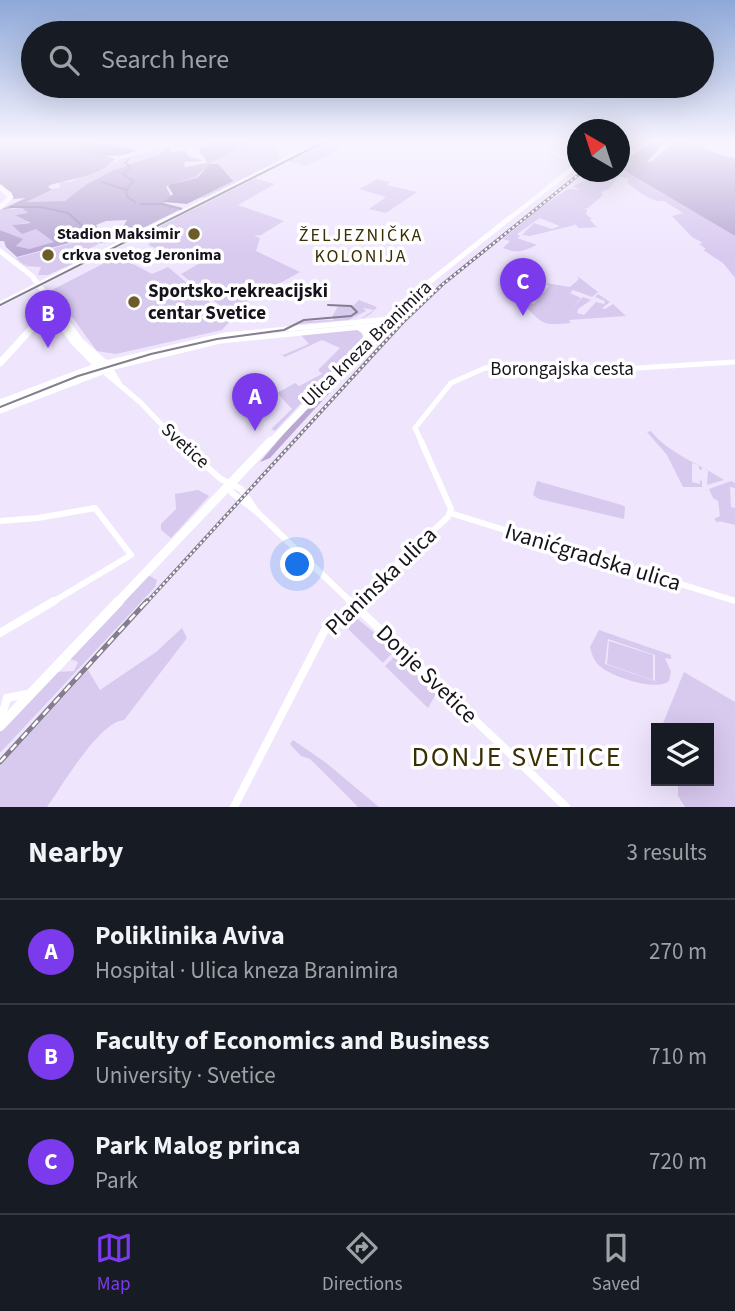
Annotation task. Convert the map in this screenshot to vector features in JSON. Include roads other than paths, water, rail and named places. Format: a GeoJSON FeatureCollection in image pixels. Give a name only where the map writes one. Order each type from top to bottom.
{"type":"FeatureCollection","features":[{"type":"Feature","properties":{"kind":"main road"},"geometry":{"type":"LineString","coordinates":[[0,304],[249,179]]}},
{"type":"Feature","properties":{"kind":"main road","name":"Ulica kneza Branimira"},"geometry":{"type":"LineString","coordinates":[[0,724],[386,321],[438,275],[559,179]]}},
{"type":"Feature","properties":{"kind":"main road"},"geometry":{"type":"LineString","coordinates":[[0,187],[11,197],[0,207]]}},
{"type":"Feature","properties":{"kind":"main road"},"geometry":{"type":"LineString","coordinates":[[495,219],[502,225]]}},
{"type":"Feature","properties":{"kind":"main road"},"geometry":{"type":"LineString","coordinates":[[0,251],[38,284]]}},
{"type":"Feature","properties":{"kind":"main road"},"geometry":{"type":"LineString","coordinates":[[33,277],[45,278],[62,272]]}},
{"type":"Feature","properties":{"kind":"main road","name":"Svetice"},"geometry":{"type":"LineString","coordinates":[[38,284],[41,293],[74,342],[104,367]]}},
{"type":"Feature","properties":{"kind":"main road","name":"Svetice"},"geometry":{"type":"LineString","coordinates":[[38,284],[55,313]]}},
{"type":"Feature","properties":{"kind":"main road"},"geometry":{"type":"LineString","coordinates":[[17,295],[41,293]]}},
{"type":"Feature","properties":{"kind":"main road"},"geometry":{"type":"LineString","coordinates":[[0,363],[43,318],[55,313]]}},
{"type":"Feature","properties":{"kind":"main road"},"geometry":{"type":"LineString","coordinates":[[357,325],[367,332],[367,340]]}},
{"type":"Feature","properties":{"kind":"main road"},"geometry":{"type":"LineString","coordinates":[[0,403],[104,367]]}},
{"type":"Feature","properties":{"kind":"main road"},"geometry":{"type":"LineString","coordinates":[[0,410],[104,367]]}},
{"type":"Feature","properties":{"kind":"street"},"geometry":{"type":"LineString","coordinates":[[104,367],[220,341],[386,321]]}},
{"type":"Feature","properties":{"kind":"street"},"geometry":{"type":"LineString","coordinates":[[104,367],[170,346],[225,335],[357,325]]}},
{"type":"Feature","properties":{"kind":"street","name":"Borongajska cesta"},"geometry":{"type":"LineString","coordinates":[[415,429],[451,383],[485,368],[512,365],[621,369],[735,362]]}},
{"type":"Feature","properties":{"kind":"street","name":"Svetice"},"geometry":{"type":"LineString","coordinates":[[104,367],[174,438],[228,484]]}},
{"type":"Feature","properties":{"kind":"street","name":"Planinska ulica"},"geometry":{"type":"LineString","coordinates":[[234,807],[326,628],[450,513],[448,501],[415,429]]}},
{"type":"Feature","properties":{"kind":"street","name":"Donje Svetice"},"geometry":{"type":"LineString","coordinates":[[228,484],[232,493],[257,512],[566,807]]}},
{"type":"Feature","properties":{"kind":"street"},"geometry":{"type":"LineString","coordinates":[[0,521],[38,519],[95,508],[131,555],[0,633]]}},
{"type":"Feature","properties":{"kind":"street","name":"Ivanićgradska ulica"},"geometry":{"type":"LineString","coordinates":[[450,513],[735,601]]}},
{"type":"Feature","properties":{"kind":"street"},"geometry":{"type":"LineString","coordinates":[[0,724],[4,695],[30,694]]}},
{"type":"Feature","properties":{"kind":"waterway"},"geometry":{"type":"LineString","coordinates":[[127,190],[133,181],[130,179]]}},
{"type":"Feature","properties":{"kind":"waterway"},"geometry":{"type":"LineString","coordinates":[[102,182],[127,190]]}},
{"type":"Feature","properties":{"kind":"waterway"},"geometry":{"type":"LineString","coordinates":[[127,190],[127,197],[135,202]]}},
{"type":"Feature","properties":{"kind":"waterway"},"geometry":{"type":"LineString","coordinates":[[141,204],[161,204],[181,209]]}},
{"type":"Feature","properties":{"kind":"waterway"},"geometry":{"type":"LineString","coordinates":[[10,207],[41,207],[68,213],[89,232]]}},
{"type":"Feature","properties":{"kind":"tram line"},"geometry":{"type":"LineString","coordinates":[[0,305],[251,179]]}},
{"type":"Feature","properties":{"kind":"tram line"},"geometry":{"type":"LineString","coordinates":[[0,407],[78,376],[151,354],[217,339],[284,330],[304,320],[351,316],[357,312],[351,306],[328,305]]}},
{"type":"Feature","properties":{"kind":"railway"},"geometry":{"type":"LineString","coordinates":[[146,603],[403,322],[443,284],[570,182]]}},
{"type":"Feature","properties":{"kind":"railway"},"geometry":{"type":"LineString","coordinates":[[0,762],[147,601]]}},
{"type":"Feature","properties":{"kind":"place","name":"Stadion Maksimir"},"geometry":{"type":"Point","coordinates":[194,234]}},
{"type":"Feature","properties":{"kind":"place","name":"crkva svetog Jeronima"},"geometry":{"type":"Point","coordinates":[48,255]}},
{"type":"Feature","properties":{"kind":"place","name":"Sportsko-rekreacijski centar Svetice"},"geometry":{"type":"Point","coordinates":[134,302]}},
{"type":"Feature","properties":{"kind":"place","name":"Park Malog princa"},"geometry":{"type":"Point","coordinates":[523,316]}},
{"type":"Feature","properties":{"kind":"place","name":"Faculty of Economics and Business"},"geometry":{"type":"Point","coordinates":[48,348]}},
{"type":"Feature","properties":{"kind":"place","name":"Poliklinika Aviva"},"geometry":{"type":"Point","coordinates":[255,431]}},
{"type":"Feature","properties":{"kind":"district","name":"ŽELJEZNIČKA KOLONIJA"},"geometry":{"type":"Point","coordinates":[361,245]}},
{"type":"Feature","properties":{"kind":"district","name":"DONJE SVETICE"},"geometry":{"type":"Point","coordinates":[517,757]}}]}
